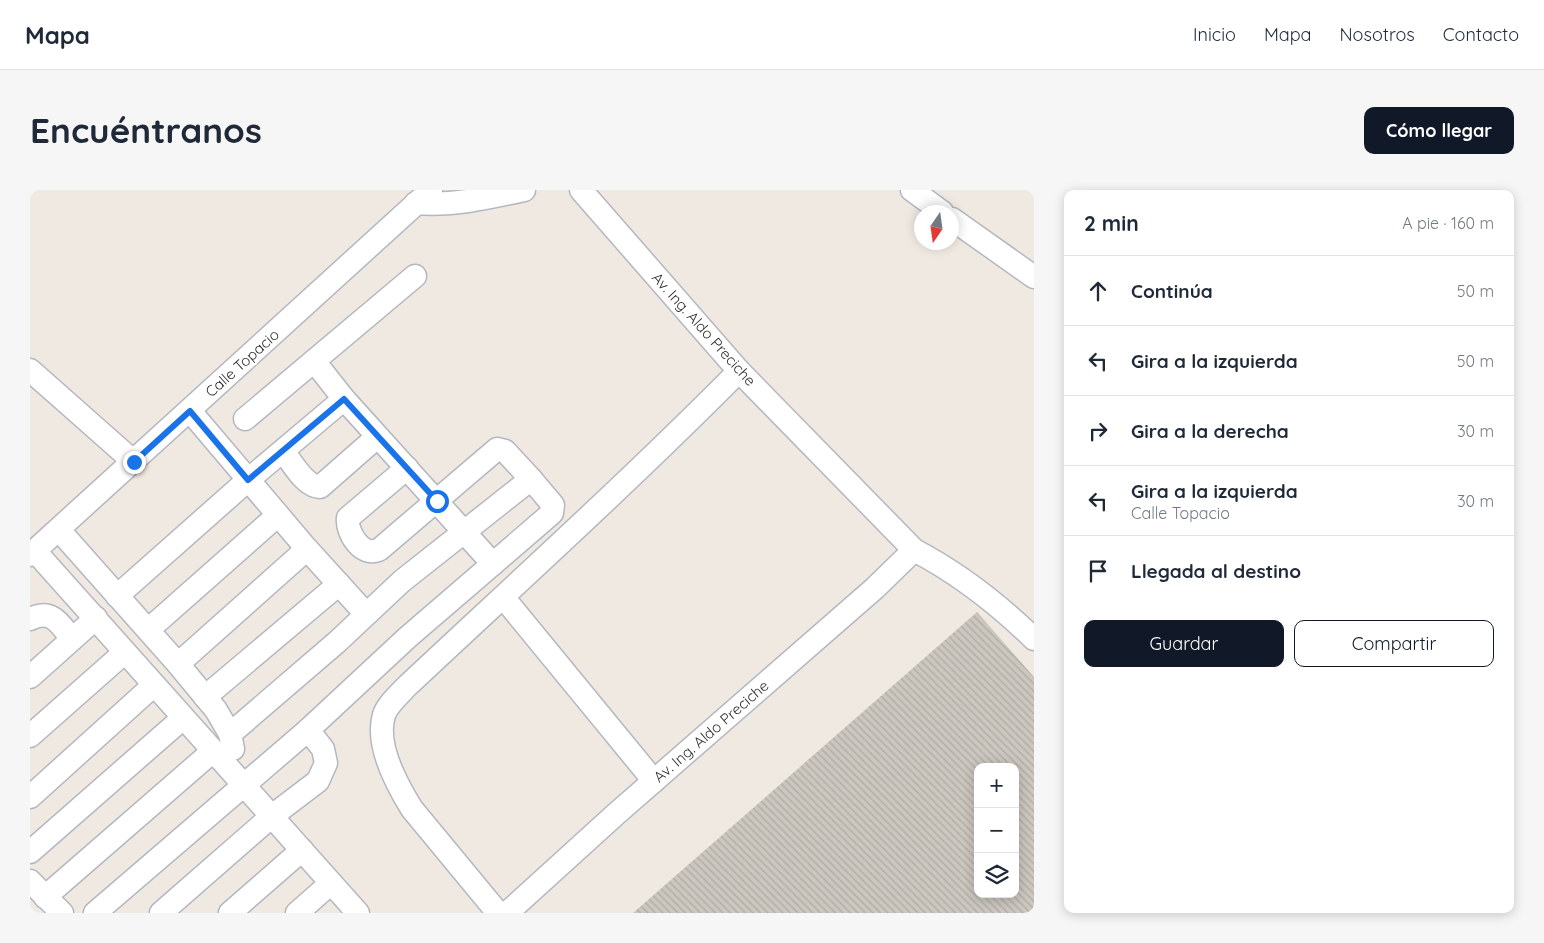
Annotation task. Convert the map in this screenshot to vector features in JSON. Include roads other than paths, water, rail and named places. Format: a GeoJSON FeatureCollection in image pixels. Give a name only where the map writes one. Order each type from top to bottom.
{"type":"FeatureCollection","features":[{"type":"Feature","properties":{"kind":"street"},"geometry":{"type":"LineString","coordinates":[[423,197],[433,205],[492,198],[524,190]]}},
{"type":"Feature","properties":{"kind":"street","name":"Av. Ing. Aldo Preciche"},"geometry":{"type":"LineString","coordinates":[[581,190],[739,371],[914,550],[933,560],[988,596],[1034,639]]}},
{"type":"Feature","properties":{"kind":"street"},"geometry":{"type":"LineString","coordinates":[[912,190],[940,203]]}},
{"type":"Feature","properties":{"kind":"street","name":"Calle Topacio"},"geometry":{"type":"LineString","coordinates":[[33,553],[423,197]]}},
{"type":"Feature","properties":{"kind":"street"},"geometry":{"type":"LineString","coordinates":[[959,224],[1034,277]]}},
{"type":"Feature","properties":{"kind":"street"},"geometry":{"type":"LineString","coordinates":[[245,419],[415,276]]}},
{"type":"Feature","properties":{"kind":"street"},"geometry":{"type":"LineString","coordinates":[[314,362],[344,399],[493,564]]}},
{"type":"Feature","properties":{"kind":"street"},"geometry":{"type":"LineString","coordinates":[[30,370],[134,462]]}},
{"type":"Feature","properties":{"kind":"street"},"geometry":{"type":"LineString","coordinates":[[498,913],[404,797],[391,771],[382,726],[384,713],[400,693],[662,449],[739,371]]}},
{"type":"Feature","properties":{"kind":"street"},"geometry":{"type":"LineString","coordinates":[[118,596],[248,480],[344,399]]}},
{"type":"Feature","properties":{"kind":"street"},"geometry":{"type":"LineString","coordinates":[[190,411],[307,549],[366,614]]}},
{"type":"Feature","properties":{"kind":"street"},"geometry":{"type":"LineString","coordinates":[[283,450],[306,481],[314,487],[320,487],[377,436]]}},
{"type":"Feature","properties":{"kind":"street"},"geometry":{"type":"LineString","coordinates":[[95,913],[236,777],[308,730],[408,637],[552,513],[554,505],[505,451],[497,449],[375,551],[370,551],[358,543],[347,524],[348,518],[407,468]]}},
{"type":"Feature","properties":{"kind":"street"},"geometry":{"type":"LineString","coordinates":[[230,734],[330,648],[402,581],[531,479]]}},
{"type":"Feature","properties":{"kind":"street"},"geometry":{"type":"LineString","coordinates":[[148,630],[278,514]]}},
{"type":"Feature","properties":{"kind":"street"},"geometry":{"type":"LineString","coordinates":[[59,530],[178,664],[224,721],[230,734],[234,752],[236,777]]}},
{"type":"Feature","properties":{"kind":"street"},"geometry":{"type":"LineString","coordinates":[[178,664],[307,549]]}},
{"type":"Feature","properties":{"kind":"street","name":"Av. Ing. Aldo Preciche"},"geometry":{"type":"LineString","coordinates":[[507,913],[654,781],[875,588],[914,550]]}},
{"type":"Feature","properties":{"kind":"street"},"geometry":{"type":"LineString","coordinates":[[33,553],[96,618],[358,913]]}},
{"type":"Feature","properties":{"kind":"street"},"geometry":{"type":"LineString","coordinates":[[205,697],[339,584]]}},
{"type":"Feature","properties":{"kind":"street"},"geometry":{"type":"LineString","coordinates":[[503,597],[654,781]]}},
{"type":"Feature","properties":{"kind":"street"},"geometry":{"type":"LineString","coordinates":[[30,619],[39,615],[53,617],[72,639]]}},
{"type":"Feature","properties":{"kind":"street"},"geometry":{"type":"LineString","coordinates":[[30,677],[96,618]]}},
{"type":"Feature","properties":{"kind":"street"},"geometry":{"type":"LineString","coordinates":[[30,736],[125,652]]}},
{"type":"Feature","properties":{"kind":"street"},"geometry":{"type":"LineString","coordinates":[[30,797],[154,685]]}},
{"type":"Feature","properties":{"kind":"street"},"geometry":{"type":"LineString","coordinates":[[30,852],[183,718]]}},
{"type":"Feature","properties":{"kind":"street"},"geometry":{"type":"LineString","coordinates":[[161,913],[272,816],[318,781],[323,774],[326,763],[323,749],[308,730]]}},
{"type":"Feature","properties":{"kind":"street"},"geometry":{"type":"LineString","coordinates":[[62,913],[38,889],[213,751]]}},
{"type":"Feature","properties":{"kind":"street"},"geometry":{"type":"LineString","coordinates":[[230,913],[302,850]]}},
{"type":"Feature","properties":{"kind":"street"},"geometry":{"type":"LineString","coordinates":[[297,913],[331,883]]}}]}
